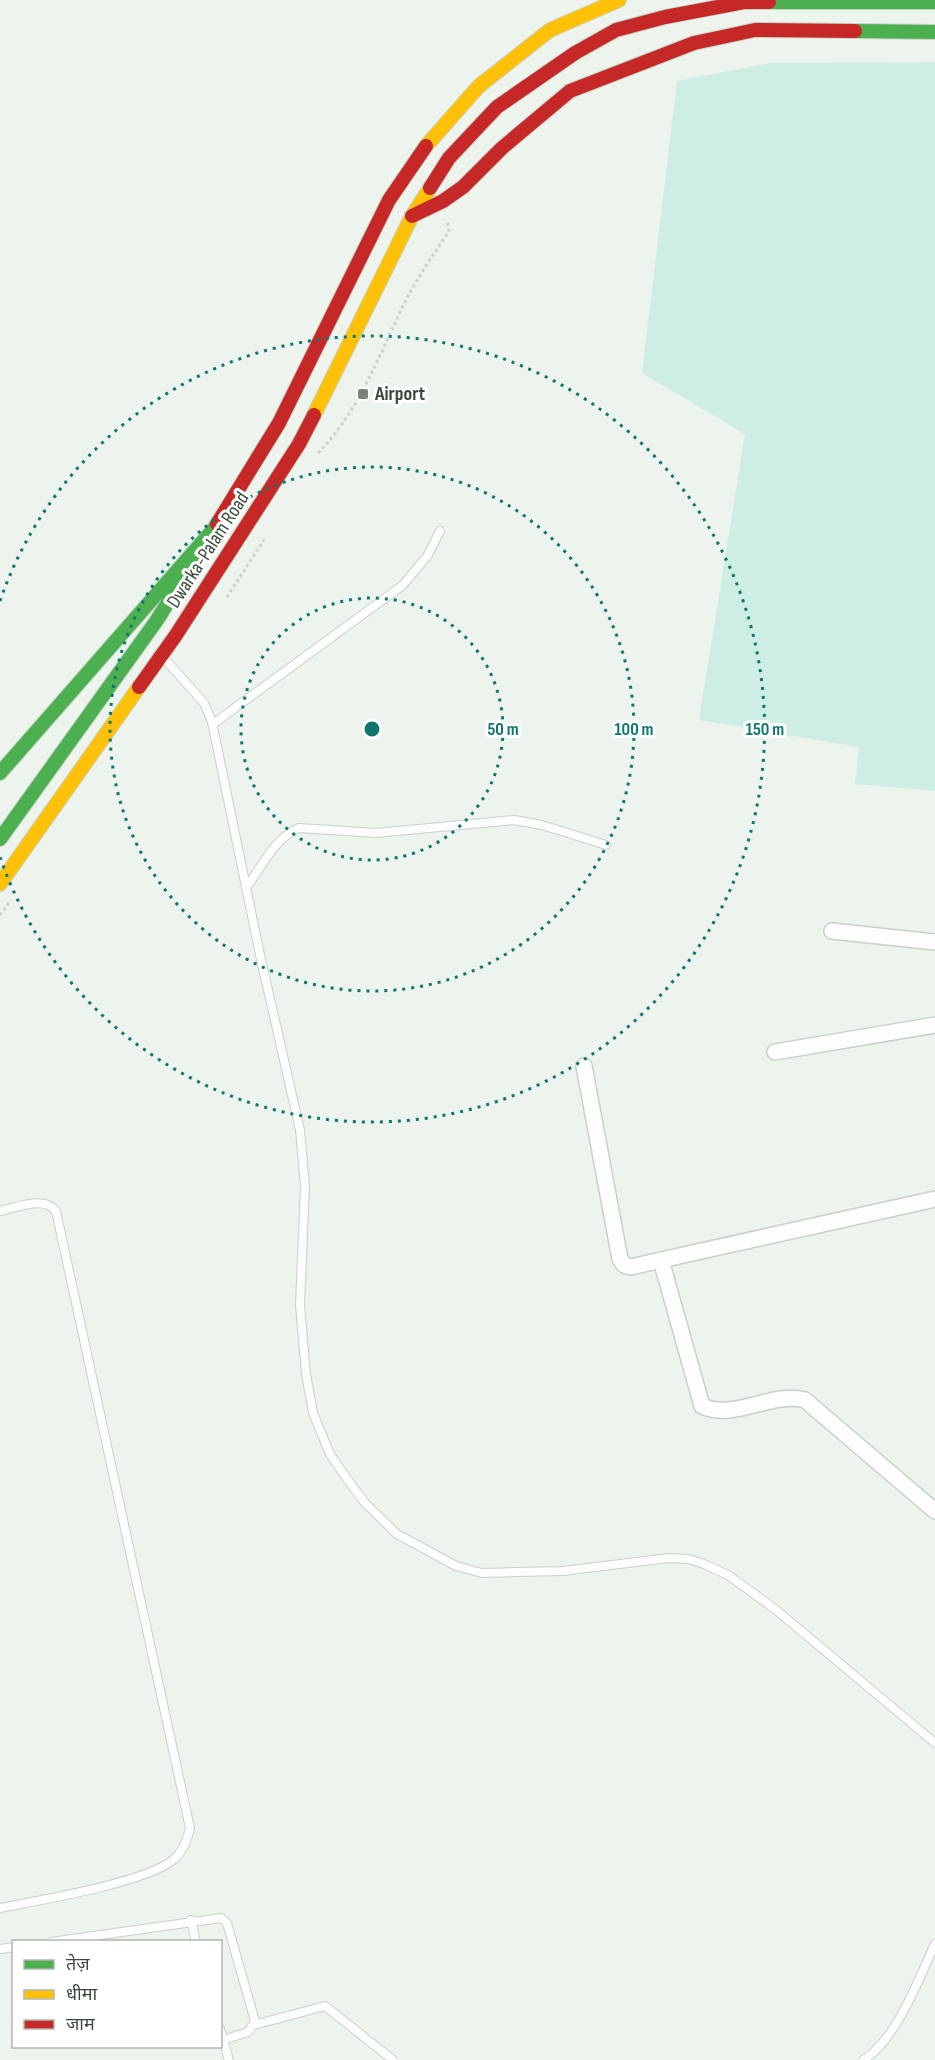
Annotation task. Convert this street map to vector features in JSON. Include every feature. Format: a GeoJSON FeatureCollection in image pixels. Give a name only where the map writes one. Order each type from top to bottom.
{"type":"FeatureCollection","features":[{"type":"Feature","properties":{"kind":"main road","name":"Dwarka-Palam Road"},"geometry":{"type":"LineString","coordinates":[[211,532],[279,423],[389,200],[430,140],[478,86],[550,30],[619,0]]}},
{"type":"Feature","properties":{"kind":"main road","name":"Dwarka-Palam Road"},"geometry":{"type":"LineString","coordinates":[[0,884],[162,656],[299,444],[412,216],[449,158],[497,107],[575,53],[616,30],[665,17],[744,2],[935,2]]}},
{"type":"Feature","properties":{"kind":"main road"},"geometry":{"type":"LineString","coordinates":[[412,216],[443,201],[475,176],[548,107],[570,91],[694,43],[755,30],[935,32]]}},
{"type":"Feature","properties":{"kind":"main road"},"geometry":{"type":"LineString","coordinates":[[0,773],[211,532]]}},
{"type":"Feature","properties":{"kind":"main road"},"geometry":{"type":"LineString","coordinates":[[0,839],[157,620],[211,532]]}},
{"type":"Feature","properties":{"kind":"street"},"geometry":{"type":"LineString","coordinates":[[832,931],[935,942]]}},
{"type":"Feature","properties":{"kind":"street"},"geometry":{"type":"LineString","coordinates":[[775,1052],[935,1025]]}},
{"type":"Feature","properties":{"kind":"street"},"geometry":{"type":"LineString","coordinates":[[584,1066],[621,1263],[631,1267],[935,1199]]}},
{"type":"Feature","properties":{"kind":"street"},"geometry":{"type":"LineString","coordinates":[[661,1260],[702,1406],[721,1410],[792,1398],[805,1400],[935,1511]]}},
{"type":"Feature","properties":{"kind":"lane"},"geometry":{"type":"LineString","coordinates":[[213,724],[403,585],[428,555],[440,531]]}},
{"type":"Feature","properties":{"kind":"lane"},"geometry":{"type":"LineString","coordinates":[[162,656],[204,703],[213,724],[246,888],[300,1130],[304,1161],[300,1305],[306,1374],[314,1413],[330,1454],[365,1503],[398,1533],[456,1566],[482,1573],[562,1571],[669,1558],[689,1559],[728,1575],[775,1609],[935,1743]]}},
{"type":"Feature","properties":{"kind":"lane"},"geometry":{"type":"LineString","coordinates":[[246,888],[281,839],[289,832],[299,828],[376,833],[514,820],[542,825],[606,845]]}},
{"type":"Feature","properties":{"kind":"lane"},"geometry":{"type":"LineString","coordinates":[[0,1211],[42,1203],[54,1207],[56,1211],[190,1828],[183,1849],[173,1860],[141,1876],[0,1908]]}},
{"type":"Feature","properties":{"kind":"lane"},"geometry":{"type":"LineString","coordinates":[[58,1940],[218,1917],[227,1923],[254,2015],[254,2025],[249,2032],[223,2040]]}},
{"type":"Feature","properties":{"kind":"lane"},"geometry":{"type":"LineString","coordinates":[[191,1920],[196,1940]]}},
{"type":"Feature","properties":{"kind":"lane"},"geometry":{"type":"LineString","coordinates":[[863,2060],[872,2055],[886,2038],[935,1944]]}},
{"type":"Feature","properties":{"kind":"lane"},"geometry":{"type":"LineString","coordinates":[[254,2025],[325,2006],[393,2060]]}},
{"type":"Feature","properties":{"kind":"lane"},"geometry":{"type":"LineString","coordinates":[[222,2036],[229,2060]]}},
{"type":"Feature","properties":{"kind":"path"},"geometry":{"type":"LineString","coordinates":[[315,456],[337,433],[363,394],[409,294],[449,231],[443,201]]}},
{"type":"Feature","properties":{"kind":"path"},"geometry":{"type":"LineString","coordinates":[[223,603],[244,575],[267,535]]}},
{"type":"Feature","properties":{"kind":"path"},"geometry":{"type":"LineString","coordinates":[[0,915],[14,896]]}},
{"type":"Feature","properties":{"kind":"shaded area"},"geometry":{"type":"Polygon","coordinates":[[[935,62],[935,791],[855,784],[859,747],[699,720],[745,434],[642,373],[677,81],[771,63],[935,62]]]}},
{"type":"Feature","properties":{"kind":"traffic: fast"},"geometry":{"type":"LineString","coordinates":[[769,2],[935,2]]}},
{"type":"Feature","properties":{"kind":"traffic: fast"},"geometry":{"type":"LineString","coordinates":[[855,31],[935,32]]}},
{"type":"Feature","properties":{"kind":"traffic: fast"},"geometry":{"type":"LineString","coordinates":[[0,839],[157,620],[217,524]]}},
{"type":"Feature","properties":{"kind":"traffic: fast"},"geometry":{"type":"LineString","coordinates":[[0,773],[211,532]]}},
{"type":"Feature","properties":{"kind":"traffic: slow"},"geometry":{"type":"LineString","coordinates":[[426,146],[479,86],[550,30],[619,0]]}},
{"type":"Feature","properties":{"kind":"traffic: slow"},"geometry":{"type":"LineString","coordinates":[[314,415],[412,216],[430,188]]}},
{"type":"Feature","properties":{"kind":"traffic: slow"},"geometry":{"type":"LineString","coordinates":[[0,884],[139,687]]}},
{"type":"Feature","properties":{"kind":"traffic: jam"},"geometry":{"type":"LineString","coordinates":[[430,188],[449,158],[497,107],[575,53],[616,30],[665,17],[744,2],[769,2]]}},
{"type":"Feature","properties":{"kind":"traffic: jam"},"geometry":{"type":"LineString","coordinates":[[412,216],[443,201],[463,187],[502,148],[570,91],[694,43],[755,30],[855,31]]}},
{"type":"Feature","properties":{"kind":"traffic: jam"},"geometry":{"type":"LineString","coordinates":[[217,524],[279,423],[389,200],[426,146]]}},
{"type":"Feature","properties":{"kind":"traffic: jam"},"geometry":{"type":"LineString","coordinates":[[139,687],[176,635],[299,444],[314,415]]}},
{"type":"Feature","properties":{"kind":"place","name":"Airport"},"geometry":{"type":"Point","coordinates":[363,394]}}]}
